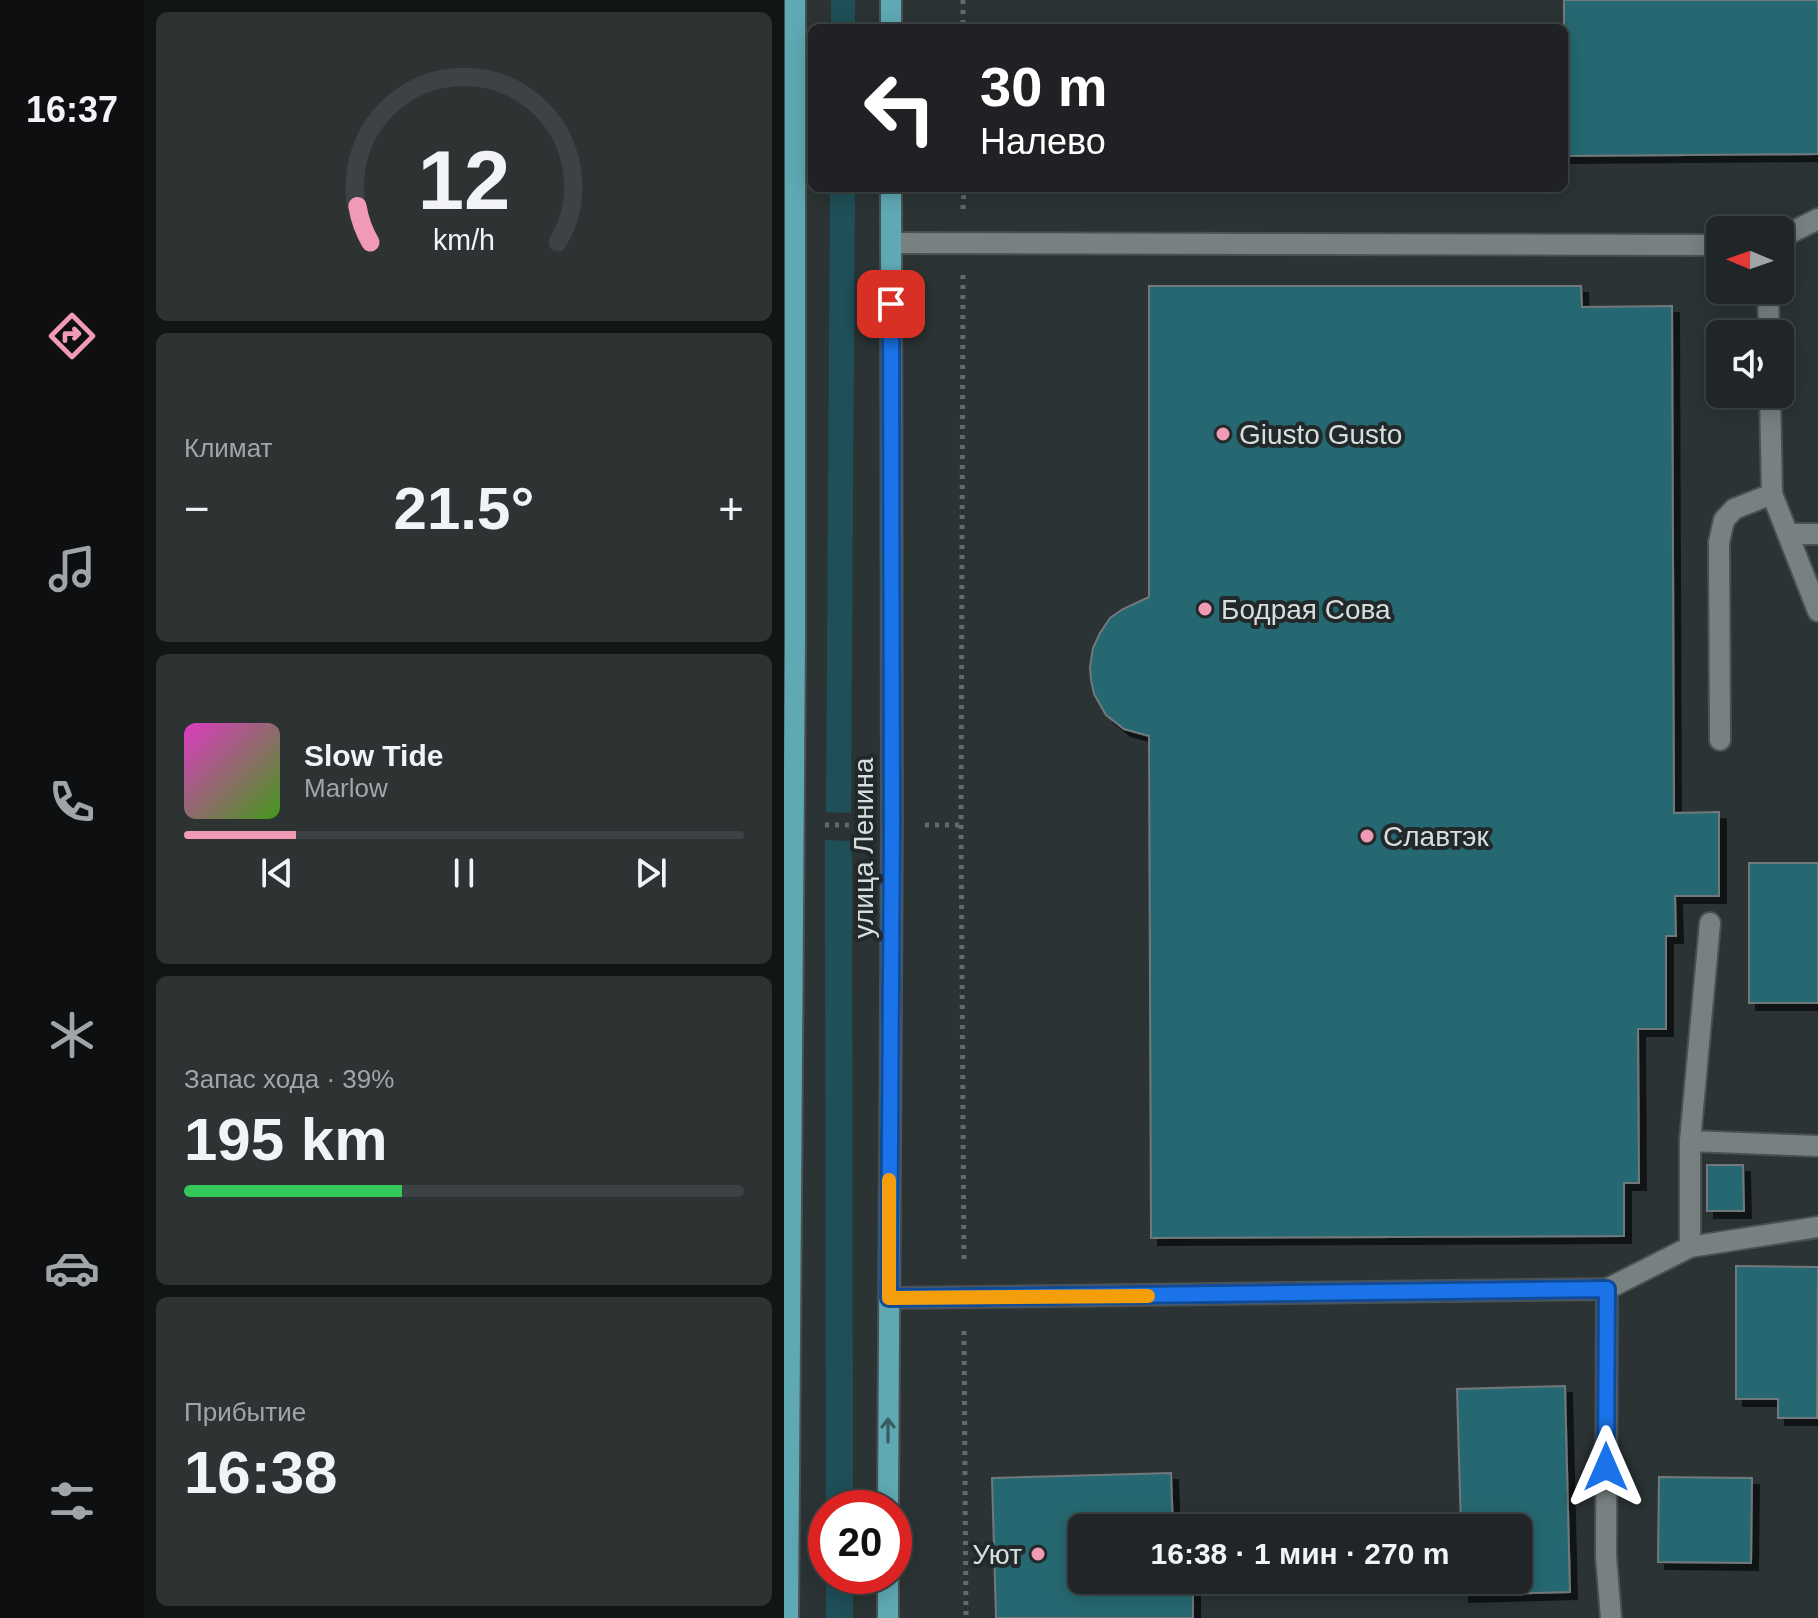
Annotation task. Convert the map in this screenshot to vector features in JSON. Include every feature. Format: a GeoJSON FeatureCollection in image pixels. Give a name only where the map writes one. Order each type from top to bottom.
{"type":"FeatureCollection","features":[{"type":"Feature","properties":{"kind":"main road"},"geometry":{"type":"LineString","coordinates":[[788,1618],[790,173],[795,0]]}},
{"type":"Feature","properties":{"kind":"main road"},"geometry":{"type":"LineString","coordinates":[[891,0],[891,24]]}},
{"type":"Feature","properties":{"kind":"main road","name":"улица Ленина"},"geometry":{"type":"LineString","coordinates":[[888,1490],[892,825],[891,192]]}},
{"type":"Feature","properties":{"kind":"main road"},"geometry":{"type":"LineString","coordinates":[[888,1594],[888,1618]]}},
{"type":"Feature","properties":{"kind":"lane"},"geometry":{"type":"LineString","coordinates":[[1794,231],[1818,219]]}},
{"type":"Feature","properties":{"kind":"lane"},"geometry":{"type":"LineString","coordinates":[[891,243],[1706,245]]}},
{"type":"Feature","properties":{"kind":"lane"},"geometry":{"type":"LineString","coordinates":[[1770,408],[1772,494],[1818,611]]}},
{"type":"Feature","properties":{"kind":"lane"},"geometry":{"type":"LineString","coordinates":[[1720,740],[1719,542],[1724,520],[1734,509],[1772,494]]}},
{"type":"Feature","properties":{"kind":"lane"},"geometry":{"type":"LineString","coordinates":[[1788,534],[1818,534]]}},
{"type":"Feature","properties":{"kind":"lane"},"geometry":{"type":"LineString","coordinates":[[1690,1247],[1690,1141],[1710,923]]}},
{"type":"Feature","properties":{"kind":"lane"},"geometry":{"type":"LineString","coordinates":[[1690,1141],[1818,1146]]}},
{"type":"Feature","properties":{"kind":"lane"},"geometry":{"type":"LineString","coordinates":[[889,1298],[1607,1289],[1690,1247],[1818,1227]]}},
{"type":"Feature","properties":{"kind":"lane"},"geometry":{"type":"LineString","coordinates":[[1607,1289],[1606,1556],[1611,1618]]}},
{"type":"Feature","properties":{"kind":"path"},"geometry":{"type":"LineString","coordinates":[[963,0],[963,24]]}},
{"type":"Feature","properties":{"kind":"path"},"geometry":{"type":"LineString","coordinates":[[964,192],[961,825],[966,1618]]}},
{"type":"Feature","properties":{"kind":"shaded area"},"geometry":{"type":"Polygon","coordinates":[[[831,0],[855,0],[855,24],[831,24],[831,0]]]}},
{"type":"Feature","properties":{"kind":"shaded area"},"geometry":{"type":"Polygon","coordinates":[[[830,192],[855,192],[851,813],[826,812],[830,192]]]}},
{"type":"Feature","properties":{"kind":"shaded area"},"geometry":{"type":"Polygon","coordinates":[[[825,840],[852,841],[853,1490],[826,1490],[825,840]]]}},
{"type":"Feature","properties":{"kind":"shaded area"},"geometry":{"type":"Polygon","coordinates":[[[826,1594],[853,1594],[853,1618],[826,1618],[826,1594]]]}},
{"type":"Feature","properties":{"kind":"building"},"geometry":{"type":"Polygon","coordinates":[[[1564,0],[1818,0],[1818,154],[1568,156],[1568,24],[1564,24],[1564,0]]]}},
{"type":"Feature","properties":{"kind":"building","name":"Славтэк"},"geometry":{"type":"Polygon","coordinates":[[[1149,286],[1581,286],[1582,307],[1672,306],[1674,813],[1719,812],[1719,896],[1675,896],[1676,936],[1666,936],[1666,1029],[1638,1029],[1639,1183],[1624,1183],[1624,1236],[1151,1238],[1149,736],[1124,729],[1106,715],[1094,694],[1090,667],[1093,648],[1110,618],[1149,597],[1149,286]]]}},
{"type":"Feature","properties":{"kind":"building"},"geometry":{"type":"Polygon","coordinates":[[[1749,863],[1818,863],[1818,1003],[1749,1003],[1749,863]]]}},
{"type":"Feature","properties":{"kind":"building"},"geometry":{"type":"Polygon","coordinates":[[[1707,1165],[1743,1165],[1744,1211],[1707,1211],[1707,1165]]]}},
{"type":"Feature","properties":{"kind":"building"},"geometry":{"type":"Polygon","coordinates":[[[1736,1266],[1818,1267],[1817,1418],[1778,1418],[1778,1399],[1736,1399],[1736,1266]]]}},
{"type":"Feature","properties":{"kind":"building"},"geometry":{"type":"Polygon","coordinates":[[[1565,1386],[1570,1592],[1532,1593],[1532,1514],[1461,1514],[1457,1389],[1565,1386]]]}},
{"type":"Feature","properties":{"kind":"building","name":"Уют"},"geometry":{"type":"Polygon","coordinates":[[[1171,1473],[1172,1514],[1068,1514],[1068,1594],[1193,1594],[1193,1618],[996,1618],[992,1478],[1171,1473]]]}},
{"type":"Feature","properties":{"kind":"building"},"geometry":{"type":"Polygon","coordinates":[[[1659,1477],[1752,1478],[1751,1563],[1658,1562],[1659,1477]]]}},
{"type":"Feature","properties":{"kind":"slow traffic"},"geometry":{"type":"LineString","coordinates":[[889,1180],[889,1298],[1148,1296]]}},
{"type":"Feature","properties":{"kind":"place","name":"Giusto Gusto"},"geometry":{"type":"Point","coordinates":[1223,434]}},
{"type":"Feature","properties":{"kind":"place","name":"Бодрая Сова"},"geometry":{"type":"Point","coordinates":[1205,609]}},
{"type":"Feature","properties":{"kind":"place","name":"Славтэк"},"geometry":{"type":"Point","coordinates":[1367,836]}},
{"type":"Feature","properties":{"kind":"place","name":"Уют"},"geometry":{"type":"Point","coordinates":[1038,1554]}},
{"type":"Feature","properties":{"kind":"route"},"geometry":{"type":"LineString","coordinates":[[891,304],[889,1298],[1607,1289],[1606,1467]]}}]}
